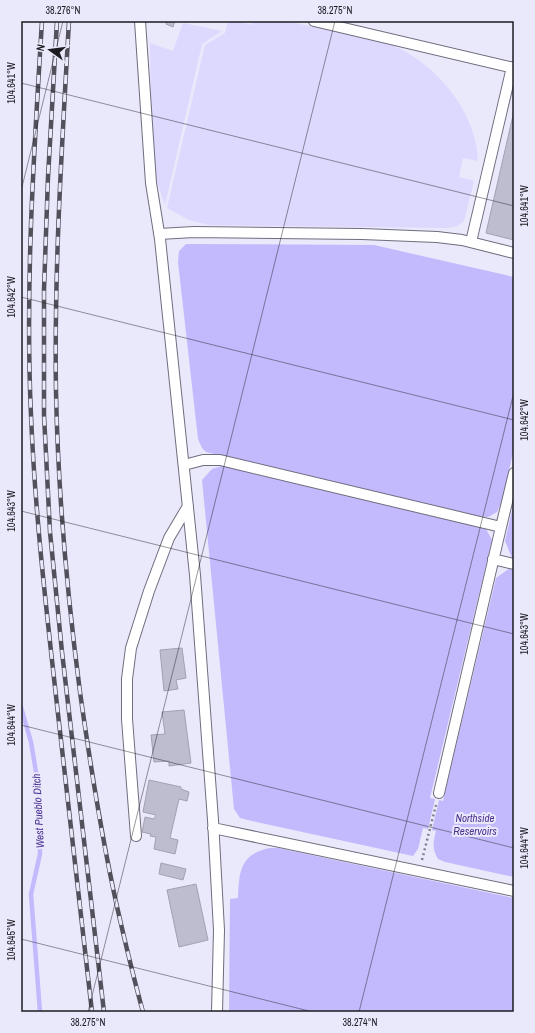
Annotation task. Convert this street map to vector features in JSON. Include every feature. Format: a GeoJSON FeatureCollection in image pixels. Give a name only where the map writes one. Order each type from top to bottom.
{"type":"FeatureCollection","features":[{"type":"Feature","properties":{"kind":"lane"},"geometry":{"type":"LineString","coordinates":[[140,21],[151,183],[159,234],[195,575],[219,930],[217,1012]]}},
{"type":"Feature","properties":{"kind":"lane"},"geometry":{"type":"LineString","coordinates":[[314,21],[513,68],[471,242]]}},
{"type":"Feature","properties":{"kind":"lane"},"geometry":{"type":"LineString","coordinates":[[159,234],[194,232],[362,234],[437,237],[471,242],[514,253]]}},
{"type":"Feature","properties":{"kind":"lane"},"geometry":{"type":"LineString","coordinates":[[184,465],[203,460],[220,460],[501,527]]}},
{"type":"Feature","properties":{"kind":"lane"},"geometry":{"type":"LineString","coordinates":[[438,793],[514,473]]}},
{"type":"Feature","properties":{"kind":"lane"},"geometry":{"type":"LineString","coordinates":[[136,836],[127,719],[126,679],[131,648],[149,591],[169,538],[188,506]]}},
{"type":"Feature","properties":{"kind":"lane"},"geometry":{"type":"LineString","coordinates":[[493,559],[514,564]]}},
{"type":"Feature","properties":{"kind":"lane"},"geometry":{"type":"LineString","coordinates":[[213,828],[514,891]]}},
{"type":"Feature","properties":{"kind":"path"},"geometry":{"type":"LineString","coordinates":[[420,871],[438,793]]}},
{"type":"Feature","properties":{"kind":"shaded area"},"geometry":{"type":"Polygon","coordinates":[[[228,21],[236,21],[252,25],[253,21],[287,21],[391,45],[423,63],[438,76],[462,107],[476,143],[478,161],[463,158],[459,177],[474,181],[464,221],[458,226],[449,228],[209,225],[189,220],[167,208],[205,45],[225,33],[228,21]]]}},
{"type":"Feature","properties":{"kind":"shaded area"},"geometry":{"type":"Polygon","coordinates":[[[183,23],[222,31],[202,44],[165,205],[156,179],[151,98],[150,43],[173,51],[183,23]]]}},
{"type":"Feature","properties":{"kind":"water"},"geometry":{"type":"Polygon","coordinates":[[[186,244],[374,245],[514,277],[514,448],[502,501],[497,512],[488,517],[478,516],[206,452],[202,448],[198,439],[178,262],[179,251],[186,244]]]}},
{"type":"Feature","properties":{"kind":"water"},"geometry":{"type":"Polygon","coordinates":[[[225,465],[486,529],[492,540],[430,798],[435,799],[428,829],[423,828],[418,849],[413,856],[240,818],[234,809],[202,480],[212,469],[225,465]]]}},
{"type":"Feature","properties":{"kind":"water"},"geometry":{"type":"Polygon","coordinates":[[[514,502],[514,558],[512,558],[505,541],[514,502]]]}},
{"type":"Feature","properties":{"kind":"water","name":"Northside Reservoirs"},"geometry":{"type":"Polygon","coordinates":[[[510,568],[514,569],[514,877],[445,862],[438,859],[434,845],[436,831],[432,830],[439,800],[443,801],[496,578],[510,568]]]}},
{"type":"Feature","properties":{"kind":"water"},"geometry":{"type":"Polygon","coordinates":[[[270,848],[278,848],[514,898],[514,1012],[229,1012],[230,899],[238,898],[239,880],[243,866],[247,860],[252,855],[270,848]]]}},
{"type":"Feature","properties":{"kind":"building"},"geometry":{"type":"Polygon","coordinates":[[[167,21],[175,21],[173,27],[166,24],[167,21]]]}},
{"type":"Feature","properties":{"kind":"building"},"geometry":{"type":"Polygon","coordinates":[[[514,111],[514,240],[486,233],[514,111]]]}},
{"type":"Feature","properties":{"kind":"building"},"geometry":{"type":"Polygon","coordinates":[[[182,648],[186,678],[176,680],[178,689],[164,691],[160,650],[182,648]]]}},
{"type":"Feature","properties":{"kind":"building"},"geometry":{"type":"Polygon","coordinates":[[[184,710],[191,763],[169,766],[169,761],[154,762],[151,735],[165,734],[162,712],[184,710]]]}},
{"type":"Feature","properties":{"kind":"building"},"geometry":{"type":"Polygon","coordinates":[[[149,780],[181,787],[181,789],[189,792],[187,801],[179,799],[170,838],[178,840],[175,854],[154,849],[156,837],[142,832],[145,817],[154,819],[156,815],[143,812],[149,780]]]}},
{"type":"Feature","properties":{"kind":"building"},"geometry":{"type":"Polygon","coordinates":[[[161,863],[186,869],[183,880],[159,874],[161,863]]]}},
{"type":"Feature","properties":{"kind":"building"},"geometry":{"type":"Polygon","coordinates":[[[196,884],[208,940],[179,947],[167,890],[196,884]]]}},
{"type":"Feature","properties":{"kind":"waterway","name":"West Pueblo Ditch"},"geometry":{"type":"LineString","coordinates":[[21,707],[31,742],[39,790],[40,854],[31,894],[40,1012]]}},
{"type":"Feature","properties":{"kind":"railway"},"geometry":{"type":"LineString","coordinates":[[42,21],[31,218],[29,317],[31,415],[38,527],[92,1012]]}},
{"type":"Feature","properties":{"kind":"railway"},"geometry":{"type":"LineString","coordinates":[[57,21],[48,177],[44,290],[44,415],[50,532],[62,652],[104,1012]]}},
{"type":"Feature","properties":{"kind":"railway"},"geometry":{"type":"LineString","coordinates":[[69,21],[59,206],[56,299],[56,392],[61,505],[75,655],[93,780],[115,895],[143,1012]]}}]}
